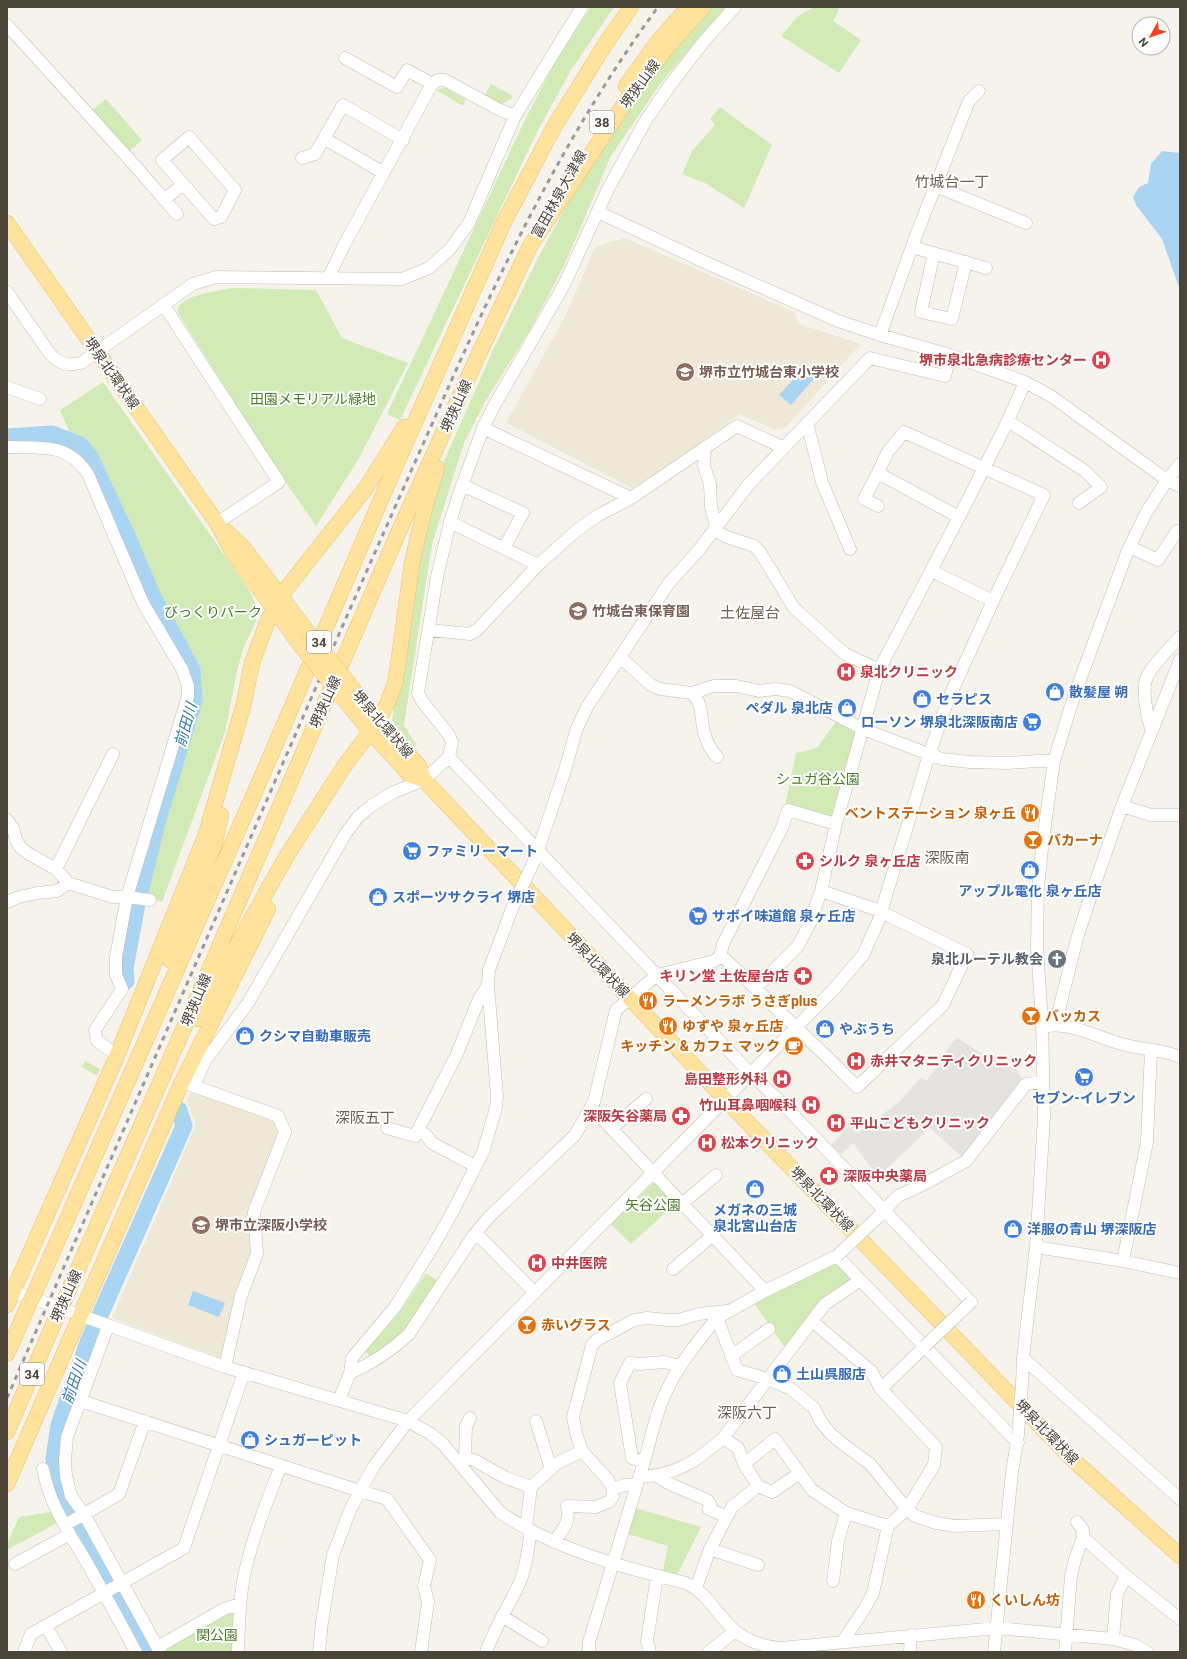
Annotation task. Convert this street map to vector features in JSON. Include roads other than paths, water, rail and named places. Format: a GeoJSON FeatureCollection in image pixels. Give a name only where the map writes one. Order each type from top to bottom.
{"type":"FeatureCollection","features":[{"type":"Feature","properties":{"kind":"main road","name":"堺狭山線"},"geometry":{"type":"LineString","coordinates":[[7,1354],[398,460],[431,389],[504,222],[531,169],[581,81],[631,7]]}},
{"type":"Feature","properties":{"kind":"main road","name":"富田林泉大津線"},"geometry":{"type":"LineString","coordinates":[[530,246],[564,185],[615,101],[640,65],[688,7]]}},
{"type":"Feature","properties":{"kind":"main road","name":"堺狭山線"},"geometry":{"type":"LineString","coordinates":[[7,1432],[396,538],[476,360],[530,246],[629,97],[666,49],[703,7]]}},
{"type":"Feature","properties":{"kind":"main road","name":"堺泉北環状線"},"geometry":{"type":"LineString","coordinates":[[7,223],[217,523],[242,546],[278,604],[301,646],[346,691]]}},
{"type":"Feature","properties":{"kind":"main road"},"geometry":{"type":"LineString","coordinates":[[126,1161],[173,1071],[218,979],[286,857],[343,768],[374,726],[388,702],[395,683],[412,563],[425,507],[436,469],[476,360]]}},
{"type":"Feature","properties":{"kind":"main road"},"geometry":{"type":"LineString","coordinates":[[149,1032],[163,979],[215,842],[252,663],[266,625],[286,589],[366,488],[400,434],[413,409],[431,389]]}},
{"type":"Feature","properties":{"kind":"main road","name":"堺泉北環状線"},"geometry":{"type":"LineString","coordinates":[[278,604],[307,631],[346,691],[374,726],[419,766],[424,780],[725,1099],[1071,1458],[1157,1537],[1180,1556]]}},
{"type":"Feature","properties":{"kind":"main road"},"geometry":{"type":"LineString","coordinates":[[9,1295],[117,1055],[205,837],[243,707]]}},
{"type":"Feature","properties":{"kind":"main road"},"geometry":{"type":"LineString","coordinates":[[7,1484],[85,1318],[188,1084],[270,905],[286,857]]}},
{"type":"Feature","properties":{"kind":"street"},"geometry":{"type":"LineString","coordinates":[[7,292],[50,354],[56,360],[64,364],[72,365],[80,363],[193,284],[216,277],[329,277],[402,279],[429,268],[450,249],[469,223],[516,116],[581,7]]}},
{"type":"Feature","properties":{"kind":"street"},"geometry":{"type":"LineString","coordinates":[[225,1367],[241,1296],[257,1254],[254,1212],[285,1132],[278,1116],[188,1084],[248,1003],[346,833],[358,817],[394,792],[424,780],[449,757],[452,742],[449,735],[422,702],[418,693],[437,577],[450,522],[483,428],[494,406],[558,296],[622,163],[646,120],[668,88],[705,40],[735,7]]}},
{"type":"Feature","properties":{"kind":"street"},"geometry":{"type":"LineString","coordinates":[[7,25],[130,159],[177,214]]}},
{"type":"Feature","properties":{"kind":"street"},"geometry":{"type":"LineString","coordinates":[[345,58],[397,87],[407,70],[432,84]]}},
{"type":"Feature","properties":{"kind":"street"},"geometry":{"type":"LineString","coordinates":[[329,277],[343,247],[403,140],[432,84],[438,80],[445,80],[498,109],[516,116]]}},
{"type":"Feature","properties":{"kind":"street"},"geometry":{"type":"LineString","coordinates":[[880,336],[935,186],[969,100],[979,91]]}},
{"type":"Feature","properties":{"kind":"street"},"geometry":{"type":"LineString","coordinates":[[302,158],[315,154],[344,106],[403,140]]}},
{"type":"Feature","properties":{"kind":"street"},"geometry":{"type":"LineString","coordinates":[[189,138],[235,190],[221,217],[214,219],[183,184],[162,160],[189,138]]}},
{"type":"Feature","properties":{"kind":"street"},"geometry":{"type":"LineString","coordinates":[[325,139],[384,173]]}},
{"type":"Feature","properties":{"kind":"street"},"geometry":{"type":"LineString","coordinates":[[164,200],[183,184]]}},
{"type":"Feature","properties":{"kind":"street"},"geometry":{"type":"LineString","coordinates":[[935,186],[1026,223]]}},
{"type":"Feature","properties":{"kind":"street"},"geometry":{"type":"LineString","coordinates":[[598,212],[709,264],[824,314],[880,336],[950,355],[1025,382],[1051,396],[1167,480],[1180,486]]}},
{"type":"Feature","properties":{"kind":"street"},"geometry":{"type":"LineString","coordinates":[[912,247],[986,268]]}},
{"type":"Feature","properties":{"kind":"street"},"geometry":{"type":"LineString","coordinates":[[934,253],[921,312],[952,320],[966,262]]}},
{"type":"Feature","properties":{"kind":"street"},"geometry":{"type":"LineString","coordinates":[[163,304],[279,482],[217,523]]}},
{"type":"Feature","properties":{"kind":"street"},"geometry":{"type":"LineString","coordinates":[[338,1400],[350,1373],[352,1358],[395,1307],[432,1248],[483,1152],[496,1108],[497,1096],[488,985],[489,970],[513,906],[536,856],[565,770],[577,728],[587,707],[669,583],[698,551],[749,484],[870,358],[945,376],[950,355]]}},
{"type":"Feature","properties":{"kind":"street"},"geometry":{"type":"LineString","coordinates":[[755,988],[798,946],[810,923],[820,891],[836,824],[864,729],[879,670],[960,517],[1008,421],[1025,382]]}},
{"type":"Feature","properties":{"kind":"street"},"geometry":{"type":"LineString","coordinates":[[7,387],[40,399]]}},
{"type":"Feature","properties":{"kind":"street"},"geometry":{"type":"LineString","coordinates":[[1008,421],[1085,471],[1101,487],[1079,503]]}},
{"type":"Feature","properties":{"kind":"street"},"geometry":{"type":"LineString","coordinates":[[807,423],[822,482],[850,549]]}},
{"type":"Feature","properties":{"kind":"street"},"geometry":{"type":"LineString","coordinates":[[429,630],[470,634],[477,630],[538,565],[576,530],[597,516],[631,498],[737,426],[784,448]]}},
{"type":"Feature","properties":{"kind":"street"},"geometry":{"type":"LineString","coordinates":[[483,428],[631,498]]}},
{"type":"Feature","properties":{"kind":"street"},"geometry":{"type":"LineString","coordinates":[[319,1652],[322,1622],[333,1555],[351,1508],[374,1466],[408,1421],[750,1072],[834,989],[863,956],[882,912],[929,755],[948,700],[993,601],[1044,495],[904,432],[887,453],[864,499],[878,506]]}},
{"type":"Feature","properties":{"kind":"street"},"geometry":{"type":"LineString","coordinates":[[7,447],[57,449],[69,454],[81,463],[88,474],[143,603],[182,669],[188,686],[188,696],[128,897],[116,957],[116,974],[122,989],[95,1030],[97,1041],[117,1055]]}},
{"type":"Feature","properties":{"kind":"street"},"geometry":{"type":"LineString","coordinates":[[705,449],[704,466],[710,484],[711,507],[715,528],[727,537],[754,546],[760,552],[794,608],[845,654],[879,670]]}},
{"type":"Feature","properties":{"kind":"street"},"geometry":{"type":"LineString","coordinates":[[994,1652],[1012,1472],[1018,1438],[1023,1358],[1036,1246],[1044,1116],[1038,947],[1038,887],[1054,761],[1074,696],[1130,547],[1146,513],[1167,480],[1180,464]]}},
{"type":"Feature","properties":{"kind":"street"},"geometry":{"type":"LineString","coordinates":[[878,473],[960,517]]}},
{"type":"Feature","properties":{"kind":"street"},"geometry":{"type":"LineString","coordinates":[[462,485],[523,513],[504,548]]}},
{"type":"Feature","properties":{"kind":"street"},"geometry":{"type":"LineString","coordinates":[[450,522],[538,565]]}},
{"type":"Feature","properties":{"kind":"street"},"geometry":{"type":"LineString","coordinates":[[1130,547],[1158,560],[1177,531],[1180,532]]}},
{"type":"Feature","properties":{"kind":"street"},"geometry":{"type":"LineString","coordinates":[[932,571],[993,601]]}},
{"type":"Feature","properties":{"kind":"street"},"geometry":{"type":"LineString","coordinates":[[1152,731],[1148,720],[1145,682],[1148,673],[1180,637]]}},
{"type":"Feature","properties":{"kind":"street"},"geometry":{"type":"LineString","coordinates":[[620,657],[651,685],[660,689],[692,693],[714,686],[737,686],[759,691],[775,689],[790,691],[864,729],[942,759],[970,762],[1007,763],[1054,761]]}},
{"type":"Feature","properties":{"kind":"street"},"geometry":{"type":"LineString","coordinates":[[1055,1025],[1078,935],[1122,806],[1180,660]]}},
{"type":"Feature","properties":{"kind":"street"},"geometry":{"type":"LineString","coordinates":[[692,693],[697,698],[702,714],[704,732],[712,751],[717,757]]}},
{"type":"Feature","properties":{"kind":"street"},"geometry":{"type":"LineString","coordinates":[[56,869],[113,754]]}},
{"type":"Feature","properties":{"kind":"street"},"geometry":{"type":"LineString","coordinates":[[449,757],[536,856],[786,1107],[881,1213],[971,1302],[881,1389]]}},
{"type":"Feature","properties":{"kind":"street"},"geometry":{"type":"LineString","coordinates":[[1122,806],[1151,815],[1180,815]]}},
{"type":"Feature","properties":{"kind":"street"},"geometry":{"type":"LineString","coordinates":[[350,1373],[366,1366],[400,1343],[409,1334],[476,1233],[489,1217],[575,1135],[594,1102],[616,1010],[629,997],[656,975],[714,961],[720,956],[724,944],[782,828],[788,810],[836,824]]}},
{"type":"Feature","properties":{"kind":"street"},"geometry":{"type":"LineString","coordinates":[[7,820],[13,828],[16,840],[21,848],[56,869],[68,883],[113,897],[128,897],[147,900]]}},
{"type":"Feature","properties":{"kind":"street"},"geometry":{"type":"LineString","coordinates":[[7,902],[19,897],[37,893],[57,891],[68,883]]}},
{"type":"Feature","properties":{"kind":"street"},"geometry":{"type":"LineString","coordinates":[[720,956],[725,959],[795,1028],[828,1057],[857,1088],[943,1005],[967,954],[882,912],[820,891]]}},
{"type":"Feature","properties":{"kind":"street"},"geometry":{"type":"LineString","coordinates":[[387,1128],[415,1136],[456,1056],[479,999],[488,985]]}},
{"type":"Feature","properties":{"kind":"street"},"geometry":{"type":"LineString","coordinates":[[1042,1026],[1055,1025],[1076,1029],[1124,1045],[1170,1053],[1180,1057]]}},
{"type":"Feature","properties":{"kind":"street"},"geometry":{"type":"LineString","coordinates":[[1123,1260],[1147,1142],[1151,1050]]}},
{"type":"Feature","properties":{"kind":"street"},"geometry":{"type":"LineString","coordinates":[[589,1652],[589,1642],[656,1418],[663,1398],[680,1366],[695,1344],[717,1318],[765,1291],[837,1256],[898,1196],[926,1183],[966,1161],[1026,1084],[1043,1082]]}},
{"type":"Feature","properties":{"kind":"street"},"geometry":{"type":"LineString","coordinates":[[612,1128],[646,1099]]}},
{"type":"Feature","properties":{"kind":"street"},"geometry":{"type":"LineString","coordinates":[[591,1107],[765,1291]]}},
{"type":"Feature","properties":{"kind":"street"},"geometry":{"type":"LineString","coordinates":[[425,1134],[432,1143],[476,1166]]}},
{"type":"Feature","properties":{"kind":"street"},"geometry":{"type":"LineString","coordinates":[[683,1203],[716,1175]]}},
{"type":"Feature","properties":{"kind":"street"},"geometry":{"type":"LineString","coordinates":[[476,1233],[534,1292]]}},
{"type":"Feature","properties":{"kind":"street"},"geometry":{"type":"LineString","coordinates":[[673,1269],[713,1235]]}},
{"type":"Feature","properties":{"kind":"street"},"geometry":{"type":"LineString","coordinates":[[1036,1246],[1123,1260],[1180,1273]]}},
{"type":"Feature","properties":{"kind":"street"},"geometry":{"type":"LineString","coordinates":[[837,1256],[860,1281],[1018,1438]]}},
{"type":"Feature","properties":{"kind":"street"},"geometry":{"type":"LineString","coordinates":[[613,1489],[657,1476],[689,1464],[701,1457],[723,1438],[825,1304],[860,1281]]}},
{"type":"Feature","properties":{"kind":"street"},"geometry":{"type":"LineString","coordinates":[[9,1295],[85,1318],[225,1367],[408,1421],[431,1434],[462,1460],[500,1512],[508,1518],[554,1542],[612,1564],[686,1583],[696,1588],[708,1598],[735,1631],[752,1641],[770,1647],[781,1648],[836,1645],[911,1635],[997,1628],[1113,1640],[1134,1645],[1147,1652]]}},
{"type":"Feature","properties":{"kind":"street"},"geometry":{"type":"LineString","coordinates":[[554,1542],[567,1524],[567,1506],[596,1507],[610,1501],[613,1496],[613,1489],[608,1480],[582,1451],[573,1417],[592,1345],[597,1340],[634,1320],[647,1318],[678,1320],[699,1314],[730,1311]]}},
{"type":"Feature","properties":{"kind":"street"},"geometry":{"type":"LineString","coordinates":[[717,1318],[736,1370],[768,1379],[790,1388],[814,1408],[821,1422],[831,1434],[870,1464],[915,1516],[936,1523],[955,1526],[1007,1524]]}},
{"type":"Feature","properties":{"kind":"street"},"geometry":{"type":"LineString","coordinates":[[812,1321],[871,1371],[881,1389],[936,1447],[934,1465],[907,1508],[888,1526],[873,1593],[865,1608],[836,1645]]}},
{"type":"Feature","properties":{"kind":"street"},"geometry":{"type":"LineString","coordinates":[[107,1326],[67,1437],[65,1460],[66,1476],[71,1496],[159,1649],[224,1609],[240,1604]]}},
{"type":"Feature","properties":{"kind":"street"},"geometry":{"type":"LineString","coordinates":[[731,1356],[769,1329]]}},
{"type":"Feature","properties":{"kind":"street"},"geometry":{"type":"LineString","coordinates":[[1023,1358],[1180,1499]]}},
{"type":"Feature","properties":{"kind":"street"},"geometry":{"type":"LineString","coordinates":[[644,1462],[632,1458],[620,1383],[630,1363],[640,1364],[664,1362],[680,1366]]}},
{"type":"Feature","properties":{"kind":"street"},"geometry":{"type":"LineString","coordinates":[[24,1652],[32,1634],[184,1548],[244,1372]]}},
{"type":"Feature","properties":{"kind":"street"},"geometry":{"type":"LineString","coordinates":[[81,1401],[387,1499],[430,1560],[424,1586],[428,1602],[422,1652]]}},
{"type":"Feature","properties":{"kind":"street"},"geometry":{"type":"LineString","coordinates":[[462,1460],[466,1426],[470,1418]]}},
{"type":"Feature","properties":{"kind":"street"},"geometry":{"type":"LineString","coordinates":[[15,1564],[83,1515],[119,1494],[145,1421]]}},
{"type":"Feature","properties":{"kind":"street"},"geometry":{"type":"LineString","coordinates":[[536,1421],[551,1469]]}},
{"type":"Feature","properties":{"kind":"street"},"geometry":{"type":"LineString","coordinates":[[723,1438],[738,1448],[744,1464],[758,1486],[772,1492],[800,1474]]}},
{"type":"Feature","properties":{"kind":"street"},"geometry":{"type":"LineString","coordinates":[[744,1464],[775,1439],[812,1490],[846,1513],[888,1526]]}},
{"type":"Feature","properties":{"kind":"street"},"geometry":{"type":"LineString","coordinates":[[486,1652],[520,1581],[526,1565],[531,1487],[557,1464],[582,1451]]}},
{"type":"Feature","properties":{"kind":"street"},"geometry":{"type":"LineString","coordinates":[[462,1460],[474,1460],[506,1478],[531,1487]]}},
{"type":"Feature","properties":{"kind":"street"},"geometry":{"type":"LineString","coordinates":[[238,1652],[240,1604],[244,1576],[256,1530],[281,1465]]}},
{"type":"Feature","properties":{"kind":"street"},"geometry":{"type":"LineString","coordinates":[[43,1469],[49,1494],[55,1509],[104,1593],[136,1652]]}},
{"type":"Feature","properties":{"kind":"street"},"geometry":{"type":"LineString","coordinates":[[657,1476],[668,1483],[707,1500],[710,1504],[709,1509],[727,1517]]}},
{"type":"Feature","properties":{"kind":"street"},"geometry":{"type":"LineString","coordinates":[[696,1588],[710,1549],[732,1507],[758,1486]]}},
{"type":"Feature","properties":{"kind":"street"},"geometry":{"type":"LineString","coordinates":[[833,1581],[838,1541],[846,1513]]}},
{"type":"Feature","properties":{"kind":"street"},"geometry":{"type":"LineString","coordinates":[[1065,1652],[1071,1576],[1074,1559],[1083,1537],[1083,1530],[1077,1522]]}},
{"type":"Feature","properties":{"kind":"street"},"geometry":{"type":"LineString","coordinates":[[1083,1537],[1126,1576],[1180,1619]]}},
{"type":"Feature","properties":{"kind":"street"},"geometry":{"type":"LineString","coordinates":[[710,1549],[758,1565]]}},
{"type":"Feature","properties":{"kind":"street"},"geometry":{"type":"LineString","coordinates":[[650,1652],[647,1641],[657,1576]]}},
{"type":"Feature","properties":{"kind":"street"},"geometry":{"type":"LineString","coordinates":[[1113,1640],[1117,1594],[1126,1576]]}},
{"type":"Feature","properties":{"kind":"street"},"geometry":{"type":"LineString","coordinates":[[502,1616],[542,1641]]}},
{"type":"Feature","properties":{"kind":"street"},"geometry":{"type":"LineString","coordinates":[[46,1626],[60,1652]]}},
{"type":"Feature","properties":{"kind":"street"},"geometry":{"type":"LineString","coordinates":[[709,1652],[735,1631]]}},
{"type":"Feature","properties":{"kind":"street"},"geometry":{"type":"LineString","coordinates":[[910,1652],[911,1635]]}},
{"type":"Feature","properties":{"kind":"water"},"geometry":{"type":"Polygon","coordinates":[[[1162,151],[1180,153],[1180,290],[1162,239],[1136,205],[1133,197],[1139,187],[1148,183],[1151,164],[1162,151]]]}},
{"type":"Feature","properties":{"kind":"water"},"geometry":{"type":"Polygon","coordinates":[[[803,369],[814,379],[791,405],[779,395],[803,369]]]}},
{"type":"Feature","properties":{"kind":"water"},"geometry":{"type":"Polygon","coordinates":[[[193,1291],[225,1303],[219,1317],[188,1305],[193,1291]]]}},
{"type":"Feature","properties":{"kind":"waterway","name":"前田川"},"geometry":{"type":"LineString","coordinates":[[7,437],[52,434],[80,445],[90,457],[127,536],[153,597],[192,670],[194,701],[158,819],[137,904],[125,968],[126,981]]}},
{"type":"Feature","properties":{"kind":"waterway","name":"前田川"},"geometry":{"type":"LineString","coordinates":[[147,1652],[64,1503],[56,1483],[54,1458],[59,1425],[88,1342],[184,1126],[179,1110]]}},
{"type":"Feature","properties":{"kind":"railway"},"geometry":{"type":"LineString","coordinates":[[7,1398],[346,618],[485,308],[536,204],[564,153],[593,103],[658,7]]}},
{"type":"Feature","properties":{"kind":"place","name":"堺市泉北急病診療センター"},"geometry":{"type":"Point","coordinates":[1101,360]}},
{"type":"Feature","properties":{"kind":"place","name":"堺市立竹城台東小学校"},"geometry":{"type":"Point","coordinates":[685,372]}},
{"type":"Feature","properties":{"kind":"place","name":"竹城台東保育園"},"geometry":{"type":"Point","coordinates":[578,611]}},
{"type":"Feature","properties":{"kind":"place","name":"泉北クリニック"},"geometry":{"type":"Point","coordinates":[846,672]}},
{"type":"Feature","properties":{"kind":"place","name":"散髪屋 朔"},"geometry":{"type":"Point","coordinates":[1055,692]}},
{"type":"Feature","properties":{"kind":"place","name":"セラピス"},"geometry":{"type":"Point","coordinates":[922,699]}},
{"type":"Feature","properties":{"kind":"place","name":"ペダル 泉北店"},"geometry":{"type":"Point","coordinates":[847,708]}},
{"type":"Feature","properties":{"kind":"place","name":"ローソン 堺泉北深阪南店"},"geometry":{"type":"Point","coordinates":[1032,722]}},
{"type":"Feature","properties":{"kind":"place","name":"ベントステーション 泉ヶ丘"},"geometry":{"type":"Point","coordinates":[1030,813]}},
{"type":"Feature","properties":{"kind":"place","name":"バカーナ"},"geometry":{"type":"Point","coordinates":[1033,840]}},
{"type":"Feature","properties":{"kind":"place","name":"ファミリーマート"},"geometry":{"type":"Point","coordinates":[412,851]}},
{"type":"Feature","properties":{"kind":"place","name":"シルク 泉ヶ丘店"},"geometry":{"type":"Point","coordinates":[805,861]}},
{"type":"Feature","properties":{"kind":"place","name":"アップル電化 泉ヶ丘店"},"geometry":{"type":"Point","coordinates":[1030,870]}},
{"type":"Feature","properties":{"kind":"place","name":"スポーツサクライ 堺店"},"geometry":{"type":"Point","coordinates":[378,897]}},
{"type":"Feature","properties":{"kind":"place","name":"サボイ味道館 泉ヶ丘店"},"geometry":{"type":"Point","coordinates":[698,916]}},
{"type":"Feature","properties":{"kind":"place","name":"泉北ルーテル教会"},"geometry":{"type":"Point","coordinates":[1057,959]}},
{"type":"Feature","properties":{"kind":"place","name":"キリン堂 土佐屋台店"},"geometry":{"type":"Point","coordinates":[803,976]}},
{"type":"Feature","properties":{"kind":"place","name":"ラーメンラボ うさぎplus"},"geometry":{"type":"Point","coordinates":[648,1001]}},
{"type":"Feature","properties":{"kind":"place","name":"バッカス"},"geometry":{"type":"Point","coordinates":[1031,1016]}},
{"type":"Feature","properties":{"kind":"place","name":"ゆずや 泉ヶ丘店"},"geometry":{"type":"Point","coordinates":[668,1026]}},
{"type":"Feature","properties":{"kind":"place","name":"やぶうち"},"geometry":{"type":"Point","coordinates":[825,1029]}},
{"type":"Feature","properties":{"kind":"place","name":"クシマ自動車販売"},"geometry":{"type":"Point","coordinates":[245,1036]}},
{"type":"Feature","properties":{"kind":"place","name":"キッチン & カフェ マック"},"geometry":{"type":"Point","coordinates":[794,1046]}},
{"type":"Feature","properties":{"kind":"place","name":"赤井マタニティクリニック"},"geometry":{"type":"Point","coordinates":[856,1061]}},
{"type":"Feature","properties":{"kind":"place","name":"セブン-イレブン"},"geometry":{"type":"Point","coordinates":[1084,1077]}},
{"type":"Feature","properties":{"kind":"place","name":"島田整形外科"},"geometry":{"type":"Point","coordinates":[782,1079]}},
{"type":"Feature","properties":{"kind":"place","name":"竹山耳鼻咽喉科"},"geometry":{"type":"Point","coordinates":[811,1105]}},
{"type":"Feature","properties":{"kind":"place","name":"深阪矢谷薬局"},"geometry":{"type":"Point","coordinates":[681,1116]}},
{"type":"Feature","properties":{"kind":"place","name":"平山こどもクリニック"},"geometry":{"type":"Point","coordinates":[836,1123]}},
{"type":"Feature","properties":{"kind":"place","name":"松本クリニック"},"geometry":{"type":"Point","coordinates":[707,1143]}},
{"type":"Feature","properties":{"kind":"place","name":"深阪中央薬局"},"geometry":{"type":"Point","coordinates":[829,1176]}},
{"type":"Feature","properties":{"kind":"place","name":"メガネの三城 泉北宮山台店"},"geometry":{"type":"Point","coordinates":[755,1189]}},
{"type":"Feature","properties":{"kind":"place","name":"堺市立深阪小学校"},"geometry":{"type":"Point","coordinates":[201,1225]}},
{"type":"Feature","properties":{"kind":"place","name":"洋服の青山 堺深阪店"},"geometry":{"type":"Point","coordinates":[1013,1229]}},
{"type":"Feature","properties":{"kind":"place","name":"中井医院"},"geometry":{"type":"Point","coordinates":[537,1263]}},
{"type":"Feature","properties":{"kind":"place","name":"赤いグラス"},"geometry":{"type":"Point","coordinates":[527,1325]}},
{"type":"Feature","properties":{"kind":"place","name":"土山呉服店"},"geometry":{"type":"Point","coordinates":[782,1374]}},
{"type":"Feature","properties":{"kind":"place","name":"シュガーピット"},"geometry":{"type":"Point","coordinates":[250,1440]}},
{"type":"Feature","properties":{"kind":"place","name":"くいしん坊"},"geometry":{"type":"Point","coordinates":[976,1600]}},
{"type":"Feature","properties":{"kind":"district","name":"竹城台一丁"},"geometry":{"type":"Point","coordinates":[952,182]}},
{"type":"Feature","properties":{"kind":"district","name":"土佐屋台"},"geometry":{"type":"Point","coordinates":[750,613]}},
{"type":"Feature","properties":{"kind":"district","name":"深阪南"},"geometry":{"type":"Point","coordinates":[947,858]}},
{"type":"Feature","properties":{"kind":"district","name":"深阪五丁"},"geometry":{"type":"Point","coordinates":[365,1118]}},
{"type":"Feature","properties":{"kind":"district","name":"深阪六丁"},"geometry":{"type":"Point","coordinates":[747,1413]}},
{"type":"Feature","properties":{"kind":"park label","name":"田園メモリアル緑地"},"geometry":{"type":"Point","coordinates":[313,399]}},
{"type":"Feature","properties":{"kind":"park label","name":"びっくりパーク"},"geometry":{"type":"Point","coordinates":[213,612]}},
{"type":"Feature","properties":{"kind":"park label","name":"シュガ谷公園"},"geometry":{"type":"Point","coordinates":[818,779]}},
{"type":"Feature","properties":{"kind":"park label","name":"矢谷公園"},"geometry":{"type":"Point","coordinates":[653,1205]}},
{"type":"Feature","properties":{"kind":"park label","name":"関公園"},"geometry":{"type":"Point","coordinates":[217,1635]}}]}
